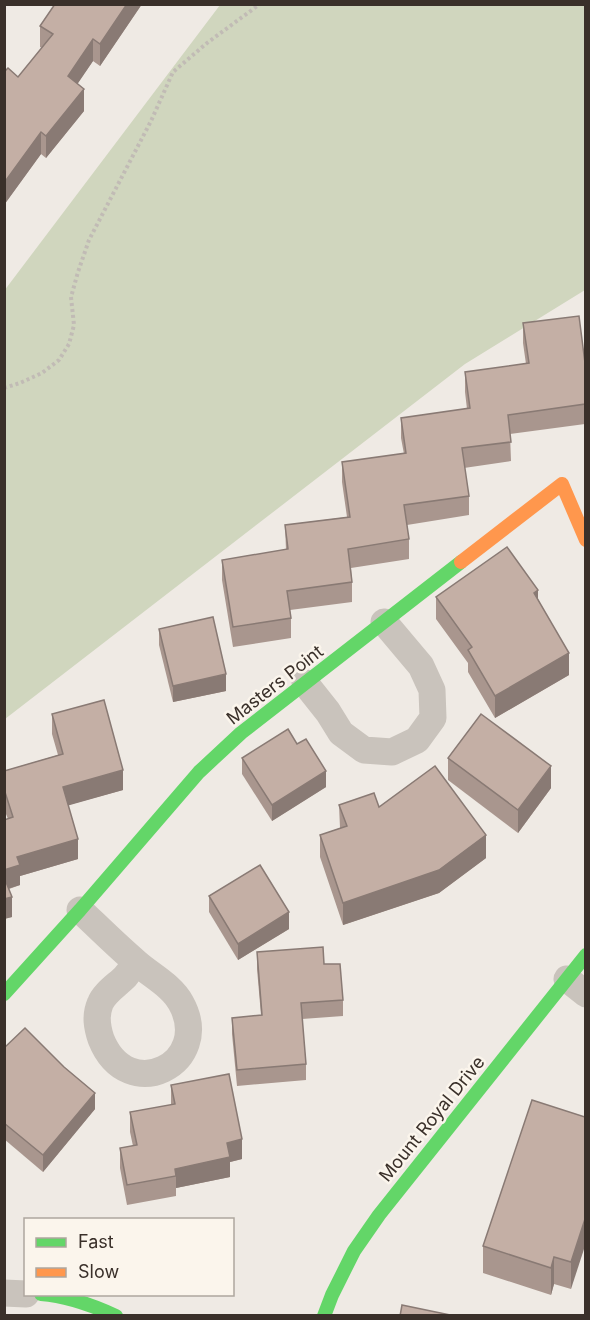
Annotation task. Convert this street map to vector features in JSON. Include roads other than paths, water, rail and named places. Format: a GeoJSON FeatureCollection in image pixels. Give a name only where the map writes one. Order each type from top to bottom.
{"type":"FeatureCollection","features":[{"type":"Feature","properties":{"kind":"street","name":"Masters Point"},"geometry":{"type":"LineString","coordinates":[[4,994],[199,772],[241,733],[562,484],[585,540]]}},
{"type":"Feature","properties":{"kind":"street"},"geometry":{"type":"LineString","coordinates":[[305,683],[328,712],[341,734],[364,750],[392,752],[417,740],[433,718],[432,690],[421,666],[384,622]]}},
{"type":"Feature","properties":{"kind":"street"},"geometry":{"type":"LineString","coordinates":[[80,910],[136,963]]}},
{"type":"Feature","properties":{"kind":"street","name":"Mount Royal Drive"},"geometry":{"type":"LineString","coordinates":[[324,1316],[354,1251],[378,1215],[576,986],[585,955]]}},
{"type":"Feature","properties":{"kind":"street"},"geometry":{"type":"LineString","coordinates":[[4,1293],[24,1294]]}},
{"type":"Feature","properties":{"kind":"street"},"geometry":{"type":"LineString","coordinates":[[57,1296],[107,1311],[116,1316]]}}]}
